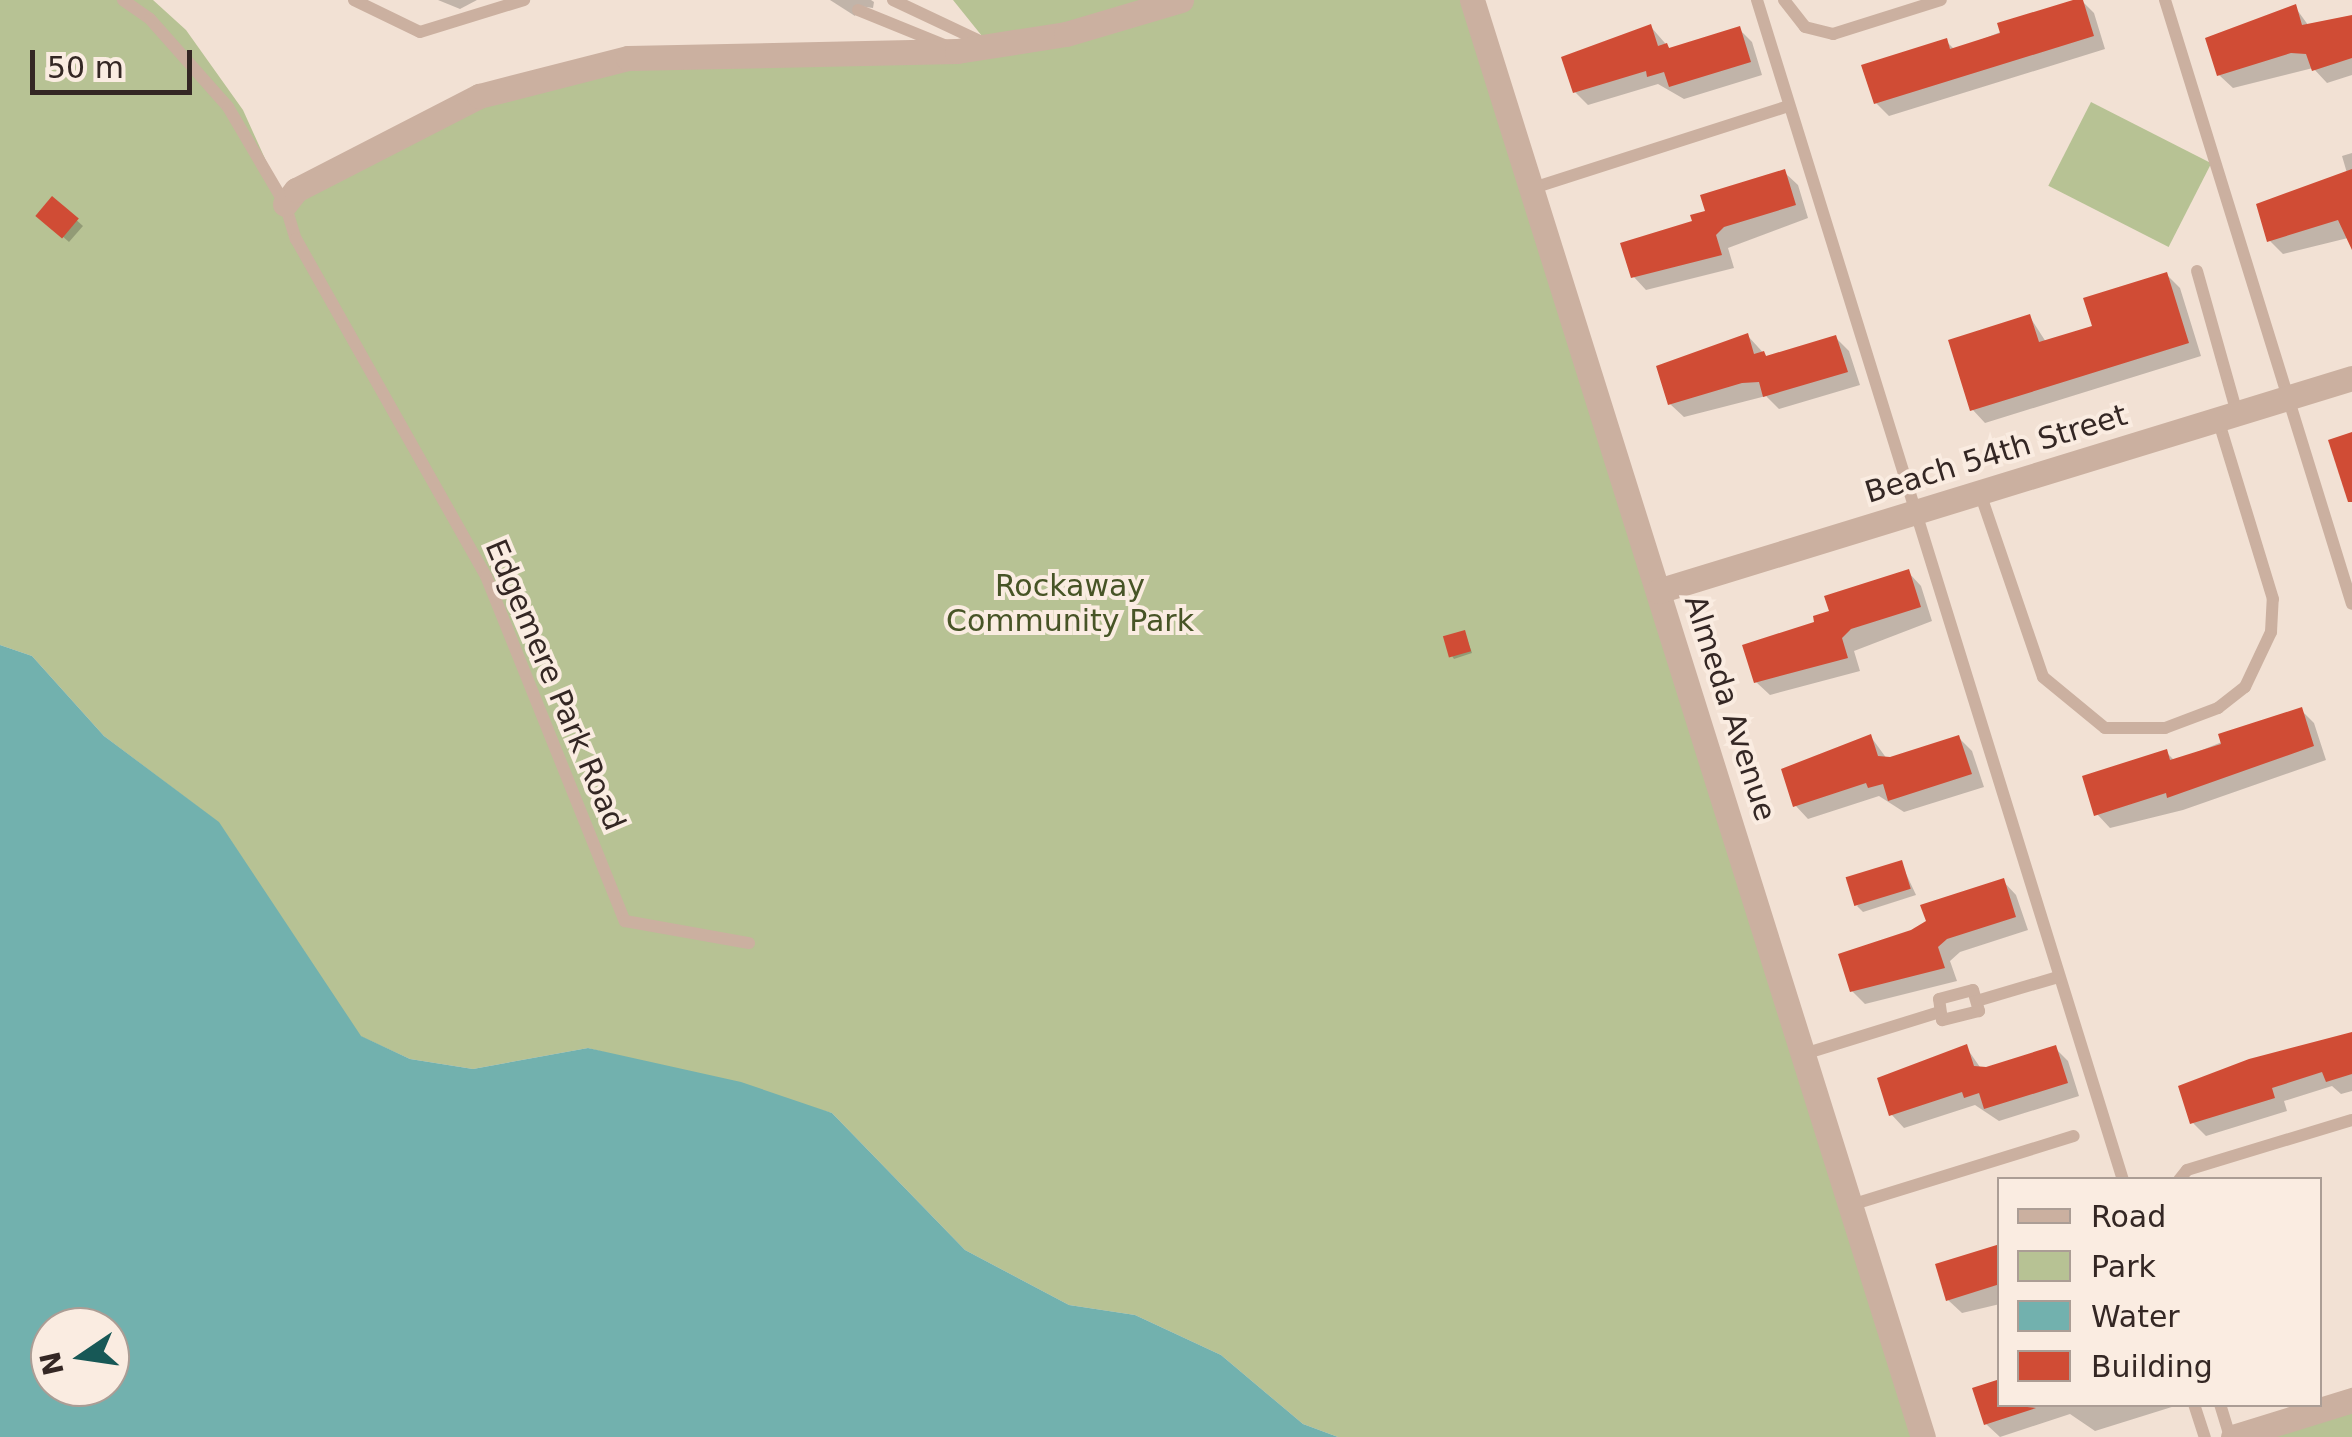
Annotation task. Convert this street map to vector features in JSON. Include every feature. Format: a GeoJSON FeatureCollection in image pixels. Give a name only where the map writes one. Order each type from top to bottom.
{"type":"FeatureCollection","features":[{"type":"Feature","properties":{"kind":"street"},"geometry":{"type":"LineString","coordinates":[[285,204],[296,190],[479,96],[628,58],[957,51],[1104,25],[1181,0]]}},
{"type":"Feature","properties":{"kind":"street","name":"Almeda Avenue"},"geometry":{"type":"LineString","coordinates":[[1472,0],[1923,1437]]}},
{"type":"Feature","properties":{"kind":"street","name":"Beach 54th Street"},"geometry":{"type":"LineString","coordinates":[[1658,592],[2352,378]]}},
{"type":"Feature","properties":{"kind":"street"},"geometry":{"type":"LineString","coordinates":[[2232,1437],[2352,1400]]}},
{"type":"Feature","properties":{"kind":"lane"},"geometry":{"type":"LineString","coordinates":[[123,0],[150,19],[228,107],[285,204]]}},
{"type":"Feature","properties":{"kind":"lane"},"geometry":{"type":"LineString","coordinates":[[354,0],[420,32],[524,0]]}},
{"type":"Feature","properties":{"kind":"lane"},"geometry":{"type":"LineString","coordinates":[[893,0],[991,47]]}},
{"type":"Feature","properties":{"kind":"lane"},"geometry":{"type":"LineString","coordinates":[[1756,0],[1912,514],[2122,1177]]}},
{"type":"Feature","properties":{"kind":"lane"},"geometry":{"type":"LineString","coordinates":[[1784,0],[1805,27],[1833,34],[1940,0]]}},
{"type":"Feature","properties":{"kind":"lane"},"geometry":{"type":"LineString","coordinates":[[2165,0],[2352,604]]}},
{"type":"Feature","properties":{"kind":"lane"},"geometry":{"type":"LineString","coordinates":[[858,10],[957,51]]}},
{"type":"Feature","properties":{"kind":"lane"},"geometry":{"type":"LineString","coordinates":[[1530,189],[1789,106]]}},
{"type":"Feature","properties":{"kind":"lane","name":"Edgemere Park Road"},"geometry":{"type":"LineString","coordinates":[[285,204],[296,238],[486,576],[625,921],[749,943]]}},
{"type":"Feature","properties":{"kind":"lane"},"geometry":{"type":"LineString","coordinates":[[1980,492],[2043,677],[2105,728],[2178,724],[2218,708],[2245,686],[2271,632],[2274,600],[2197,271]]}},
{"type":"Feature","properties":{"kind":"lane"},"geometry":{"type":"LineString","coordinates":[[1980,1000],[2058,977]]}},
{"type":"Feature","properties":{"kind":"lane"},"geometry":{"type":"LineString","coordinates":[[1975,990],[1980,1000],[1980,1011],[1950,1020],[1940,1012],[1939,1000],[1975,990]]}},
{"type":"Feature","properties":{"kind":"lane"},"geometry":{"type":"LineString","coordinates":[[1804,1054],[1940,1012]]}},
{"type":"Feature","properties":{"kind":"lane"},"geometry":{"type":"LineString","coordinates":[[2181,1177],[2186,1170],[2352,1120]]}},
{"type":"Feature","properties":{"kind":"lane"},"geometry":{"type":"LineString","coordinates":[[1851,1205],[2074,1136]]}},
{"type":"Feature","properties":{"kind":"lane"},"geometry":{"type":"LineString","coordinates":[[2195,1407],[2205,1437]]}},
{"type":"Feature","properties":{"kind":"lane"},"geometry":{"type":"LineString","coordinates":[[2221,1407],[2232,1437]]}},
{"type":"Feature","properties":{"kind":"green space","name":"Rockaway Community Park"},"geometry":{"type":"Polygon","coordinates":[[[0,0],[153,0],[186,30],[243,110],[285,203],[479,96],[628,58],[990,46],[953,0],[1472,0],[1923,1437],[1338,1437],[1303,1424],[1221,1355],[1135,1315],[1069,1305],[965,1250],[832,1113],[588,1048],[473,1069],[410,1059],[360,1036],[218,822],[104,736],[32,656],[0,645],[0,0]]]}},
{"type":"Feature","properties":{"kind":"green space"},"geometry":{"type":"Polygon","coordinates":[[[2091,102],[2211,163],[2169,247],[2048,186],[2091,102]]]}},
{"type":"Feature","properties":{"kind":"green space"},"geometry":{"type":"Polygon","coordinates":[[[2352,1400],[2352,1437],[2233,1437],[2352,1400]]]}},
{"type":"Feature","properties":{"kind":"water"},"geometry":{"type":"Polygon","coordinates":[[[0,645],[32,656],[104,736],[219,822],[361,1036],[410,1059],[473,1069],[588,1048],[741,1082],[832,1113],[965,1250],[1069,1305],[1135,1315],[1221,1355],[1303,1424],[1338,1437],[0,1437],[0,645]]]}},
{"type":"Feature","properties":{"kind":"building"},"geometry":{"type":"Polygon","coordinates":[[[2083,0],[2094,36],[1874,104],[1861,65],[1947,38],[1950,49],[2000,33],[1997,23],[2083,0]]]}},
{"type":"Feature","properties":{"kind":"building"},"geometry":{"type":"Polygon","coordinates":[[[2296,4],[2302,25],[2352,15],[2352,58],[2312,71],[2306,54],[2291,53],[2217,76],[2205,38],[2296,4]]]}},
{"type":"Feature","properties":{"kind":"building"},"geometry":{"type":"Polygon","coordinates":[[[1651,24],[1658,46],[1667,43],[1669,48],[1740,26],[1751,62],[1669,87],[1664,72],[1647,77],[1646,71],[1573,93],[1561,57],[1651,24]]]}},
{"type":"Feature","properties":{"kind":"building"},"geometry":{"type":"Polygon","coordinates":[[[1785,169],[1796,205],[1724,227],[1716,235],[1722,255],[1631,278],[1620,243],[1692,221],[1690,215],[1705,211],[1700,195],[1785,169]]]}},
{"type":"Feature","properties":{"kind":"building"},"geometry":{"type":"Polygon","coordinates":[[[2352,169],[2352,250],[2338,220],[2267,242],[2256,204],[2352,169]]]}},
{"type":"Feature","properties":{"kind":"building"},"geometry":{"type":"Polygon","coordinates":[[[52,196],[79,218],[62,238],[35,216],[52,196]]]}},
{"type":"Feature","properties":{"kind":"building"},"geometry":{"type":"Polygon","coordinates":[[[2167,272],[2189,343],[1970,411],[1948,340],[2030,314],[2039,342],[2092,326],[2083,298],[2167,272]]]}},
{"type":"Feature","properties":{"kind":"building"},"geometry":{"type":"Polygon","coordinates":[[[1748,333],[1754,354],[1764,351],[1766,356],[1836,335],[1848,372],[1763,397],[1759,382],[1742,383],[1668,405],[1656,366],[1748,333]]]}},
{"type":"Feature","properties":{"kind":"building"},"geometry":{"type":"Polygon","coordinates":[[[2352,432],[2352,502],[2348,502],[2328,440],[2352,432]]]}},
{"type":"Feature","properties":{"kind":"building"},"geometry":{"type":"Polygon","coordinates":[[[1909,569],[1921,607],[1851,629],[1842,638],[1848,658],[1754,683],[1742,645],[1814,622],[1813,616],[1829,611],[1824,596],[1909,569]]]}},
{"type":"Feature","properties":{"kind":"building"},"geometry":{"type":"Polygon","coordinates":[[[1465,630],[1471,651],[1449,657],[1443,636],[1465,630]]]}},
{"type":"Feature","properties":{"kind":"building"},"geometry":{"type":"Polygon","coordinates":[[[2302,707],[2314,746],[2167,798],[2166,793],[2094,816],[2082,776],[2167,749],[2170,760],[2221,744],[2218,734],[2302,707]]]}},
{"type":"Feature","properties":{"kind":"building"},"geometry":{"type":"Polygon","coordinates":[[[1871,734],[1878,756],[1890,757],[1959,735],[1972,774],[1888,801],[1883,784],[1868,788],[1866,783],[1793,807],[1781,769],[1871,734]]]}},
{"type":"Feature","properties":{"kind":"building"},"geometry":{"type":"Polygon","coordinates":[[[1902,860],[1911,889],[1854,906],[1846,877],[1902,860]]]}},
{"type":"Feature","properties":{"kind":"building"},"geometry":{"type":"Polygon","coordinates":[[[2004,878],[2016,917],[1947,939],[1938,947],[1945,968],[1850,992],[1838,954],[1911,930],[1926,921],[1920,905],[2004,878]]]}},
{"type":"Feature","properties":{"kind":"building"},"geometry":{"type":"Polygon","coordinates":[[[2352,1032],[2352,1074],[2326,1082],[2322,1072],[2272,1088],[2275,1098],[2190,1124],[2178,1086],[2249,1059],[2352,1032]]]}},
{"type":"Feature","properties":{"kind":"building"},"geometry":{"type":"Polygon","coordinates":[[[1967,1044],[1974,1066],[1986,1067],[2056,1045],[2068,1083],[1984,1109],[1979,1093],[1964,1098],[1962,1092],[1889,1116],[1877,1078],[1967,1044]]]}},
{"type":"Feature","properties":{"kind":"building"},"geometry":{"type":"Polygon","coordinates":[[[1997,1245],[1997,1285],[1946,1301],[1935,1264],[1997,1245]]]}},
{"type":"Feature","properties":{"kind":"building"},"geometry":{"type":"Polygon","coordinates":[[[1997,1380],[1997,1407],[2036,1408],[1984,1425],[1972,1388],[1997,1380]]]}}]}
